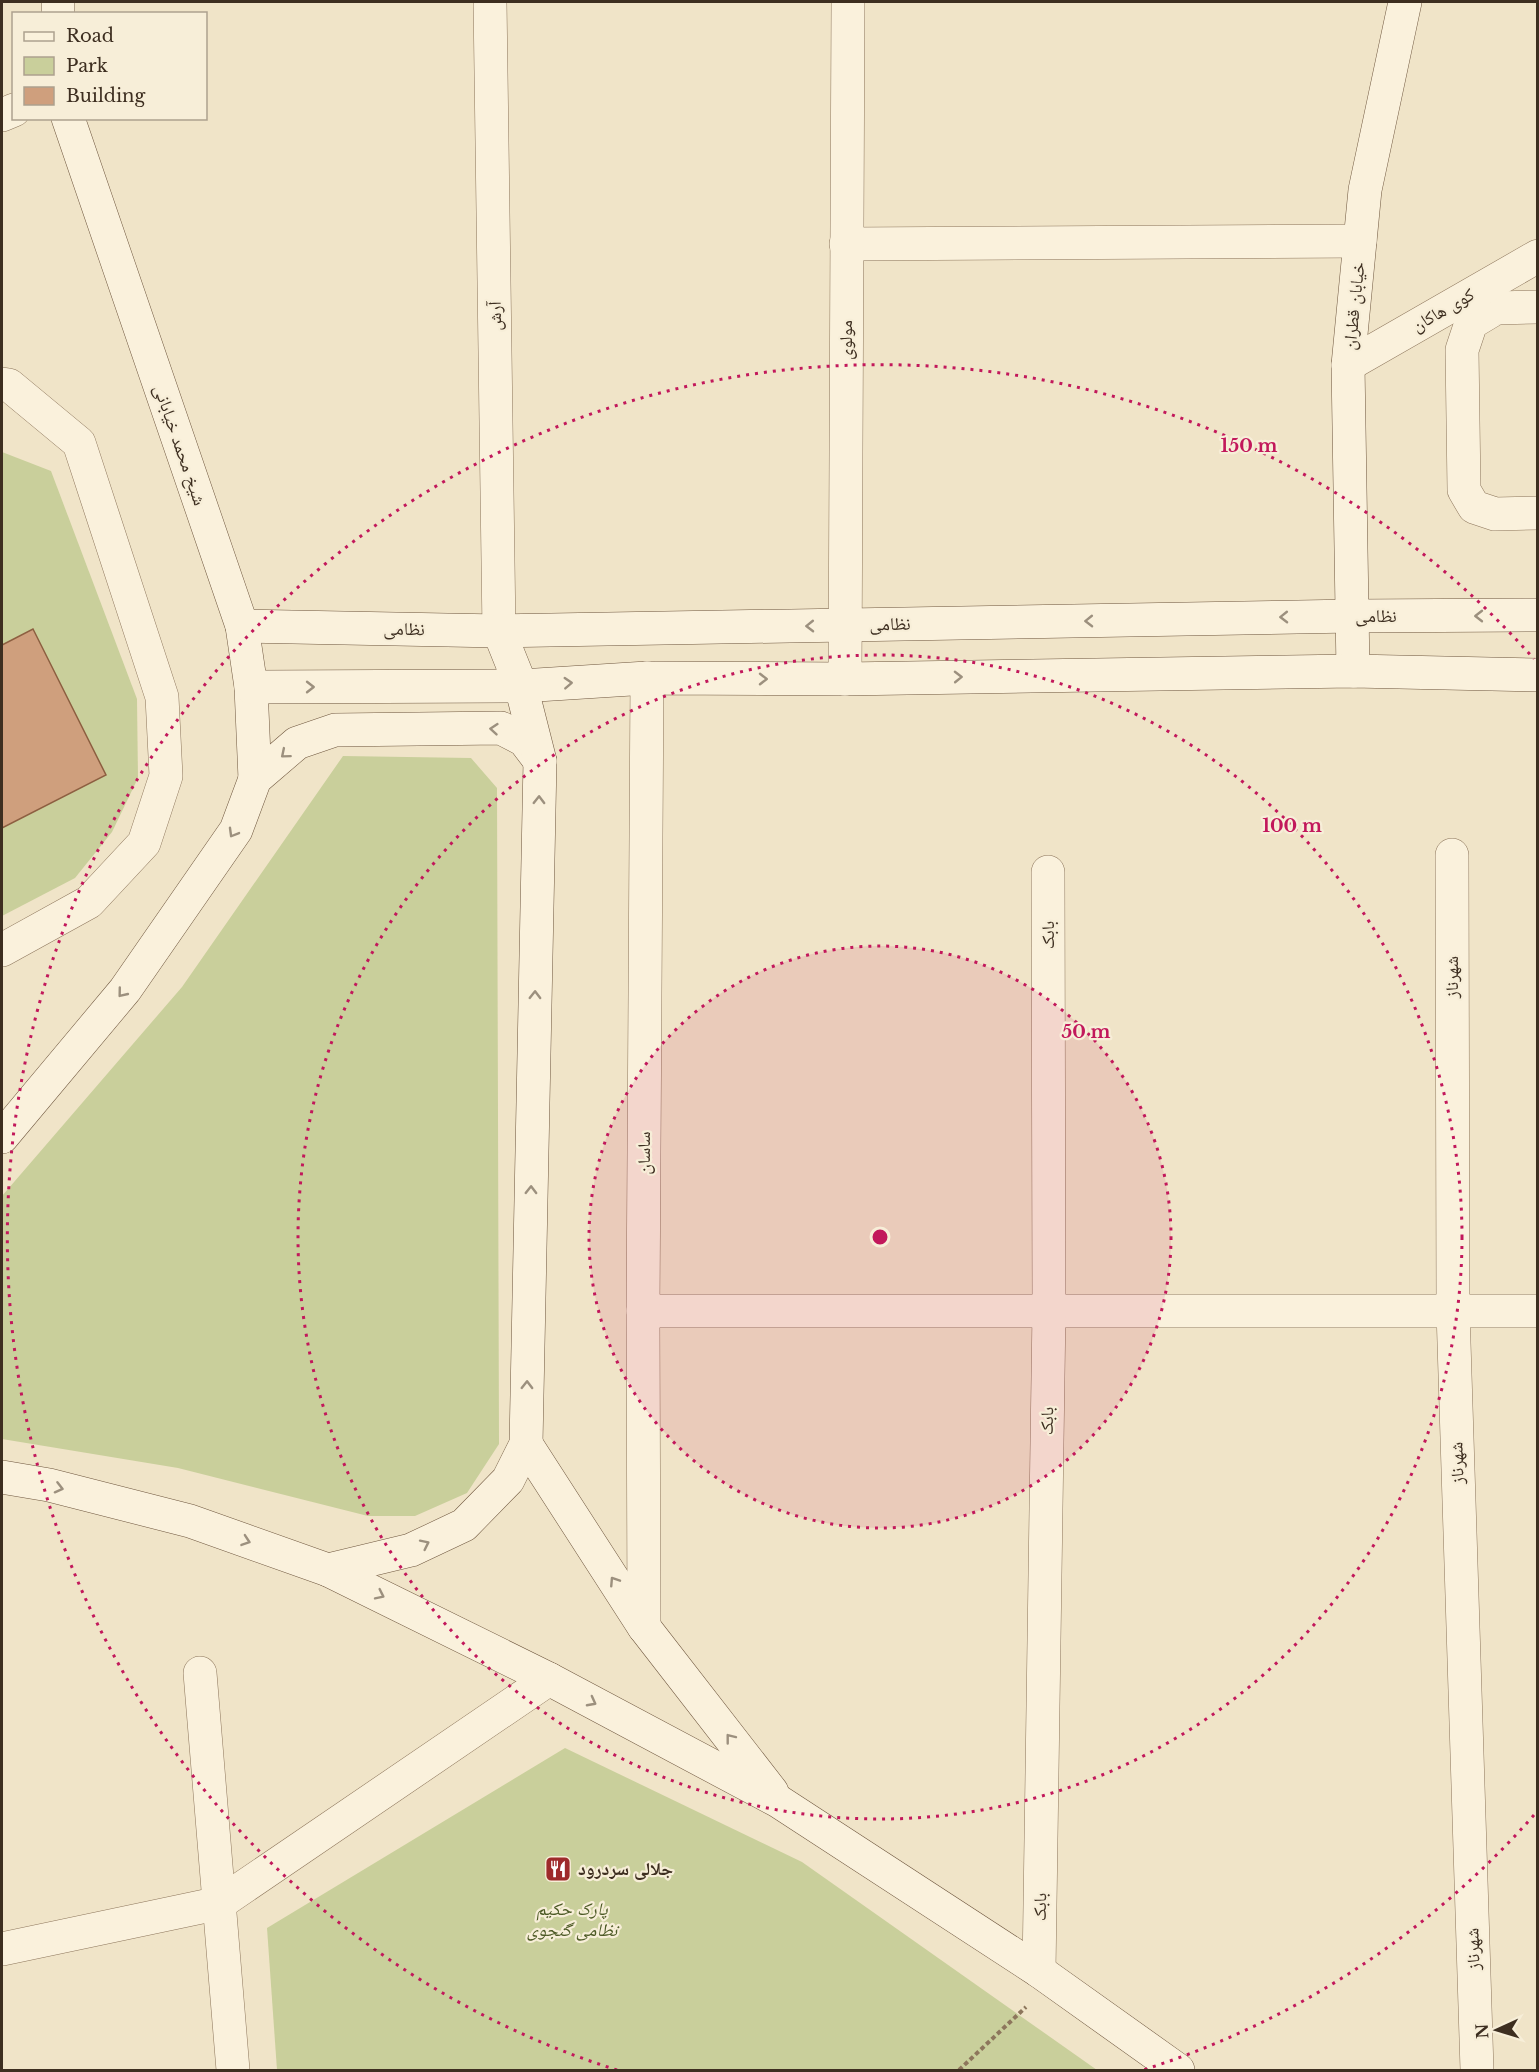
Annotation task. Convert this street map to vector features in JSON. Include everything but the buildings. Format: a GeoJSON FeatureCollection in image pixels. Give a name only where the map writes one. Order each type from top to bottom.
{"type":"FeatureCollection","features":[{"type":"Feature","properties":{"kind":"street","name":"آرش"},"geometry":{"type":"LineString","coordinates":[[490,2],[499,632]]}},
{"type":"Feature","properties":{"kind":"street","name":"مولوی"},"geometry":{"type":"LineString","coordinates":[[845,679],[848,2]]}},
{"type":"Feature","properties":{"kind":"street","name":"خیابان قطران"},"geometry":{"type":"LineString","coordinates":[[1353,671],[1348,365],[1365,190],[1405,2]]}},
{"type":"Feature","properties":{"kind":"street","name":"شیخ محمد خیابانی"},"geometry":{"type":"LineString","coordinates":[[69,120],[242,626],[251,687],[255,779]]}},
{"type":"Feature","properties":{"kind":"street"},"geometry":{"type":"LineString","coordinates":[[846,244],[1360,241]]}},
{"type":"Feature","properties":{"kind":"street","name":"کوی هاکان"},"geometry":{"type":"LineString","coordinates":[[1348,365],[1538,255]]}},
{"type":"Feature","properties":{"kind":"street"},"geometry":{"type":"LineString","coordinates":[[1538,307],[1496,308],[1471,323],[1462,350],[1464,490],[1474,507],[1495,514],[1538,513]]}},
{"type":"Feature","properties":{"kind":"street"},"geometry":{"type":"LineString","coordinates":[[2,384],[9,385],[79,443],[162,697],[166,776],[144,843],[89,902],[2,950]]}},
{"type":"Feature","properties":{"kind":"street","name":"نظامی"},"geometry":{"type":"LineString","coordinates":[[242,626],[499,632],[1353,616],[1538,615]]}},
{"type":"Feature","properties":{"kind":"street"},"geometry":{"type":"LineString","coordinates":[[328,1570],[411,1550],[464,1525],[508,1480],[526,1444],[540,761],[521,686],[499,632]]}},
{"type":"Feature","properties":{"kind":"street"},"geometry":{"type":"LineString","coordinates":[[251,687],[521,686],[647,678],[845,679],[1353,671],[1538,675]]}},
{"type":"Feature","properties":{"kind":"street","name":"ساسان"},"geometry":{"type":"LineString","coordinates":[[644,1627],[643,1311],[647,678]]}},
{"type":"Feature","properties":{"kind":"street"},"geometry":{"type":"LineString","coordinates":[[2,1137],[125,990],[236,830],[255,779],[297,743],[335,730],[501,728],[524,740],[540,761]]}},
{"type":"Feature","properties":{"kind":"street","name":"شهرناز"},"geometry":{"type":"LineString","coordinates":[[1452,855],[1453,1311],[1477,2070]]}},
{"type":"Feature","properties":{"kind":"street","name":"بابک"},"geometry":{"type":"LineString","coordinates":[[1046,1976],[1048,872]]}},
{"type":"Feature","properties":{"kind":"street"},"geometry":{"type":"LineString","coordinates":[[643,1311],[1538,1311]]}},
{"type":"Feature","properties":{"kind":"street"},"geometry":{"type":"LineString","coordinates":[[526,1444],[644,1627],[778,1801]]}},
{"type":"Feature","properties":{"kind":"street"},"geometry":{"type":"LineString","coordinates":[[2,1477],[49,1485],[190,1521],[328,1570],[549,1679],[778,1801],[1046,1976],[1178,2070]]}},
{"type":"Feature","properties":{"kind":"street"},"geometry":{"type":"LineString","coordinates":[[200,1673],[233,2070]]}},
{"type":"Feature","properties":{"kind":"street"},"geometry":{"type":"LineString","coordinates":[[2,1949],[220,1903],[549,1679]]}},
{"type":"Feature","properties":{"kind":"path"},"geometry":{"type":"LineString","coordinates":[[959,2070],[1046,1976]]}},
{"type":"Feature","properties":{"kind":"green space"},"geometry":{"type":"Polygon","coordinates":[[[2,452],[51,471],[137,699],[138,778],[112,832],[75,878],[2,916],[2,452]]]}},
{"type":"Feature","properties":{"kind":"green space"},"geometry":{"type":"Polygon","coordinates":[[[343,756],[471,758],[497,788],[499,1444],[467,1493],[415,1516],[368,1516],[178,1468],[2,1439],[2,1196],[182,987],[343,756]]]}},
{"type":"Feature","properties":{"kind":"green space","name":"پارک حکیم نظامی گنجوی"},"geometry":{"type":"Polygon","coordinates":[[[565,1748],[802,1862],[1097,2070],[277,2070],[267,1928],[565,1748]]]}},
{"type":"Feature","properties":{"kind":"place","name":"جلالی سردرود"},"geometry":{"type":"Point","coordinates":[558,1869]}}]}
